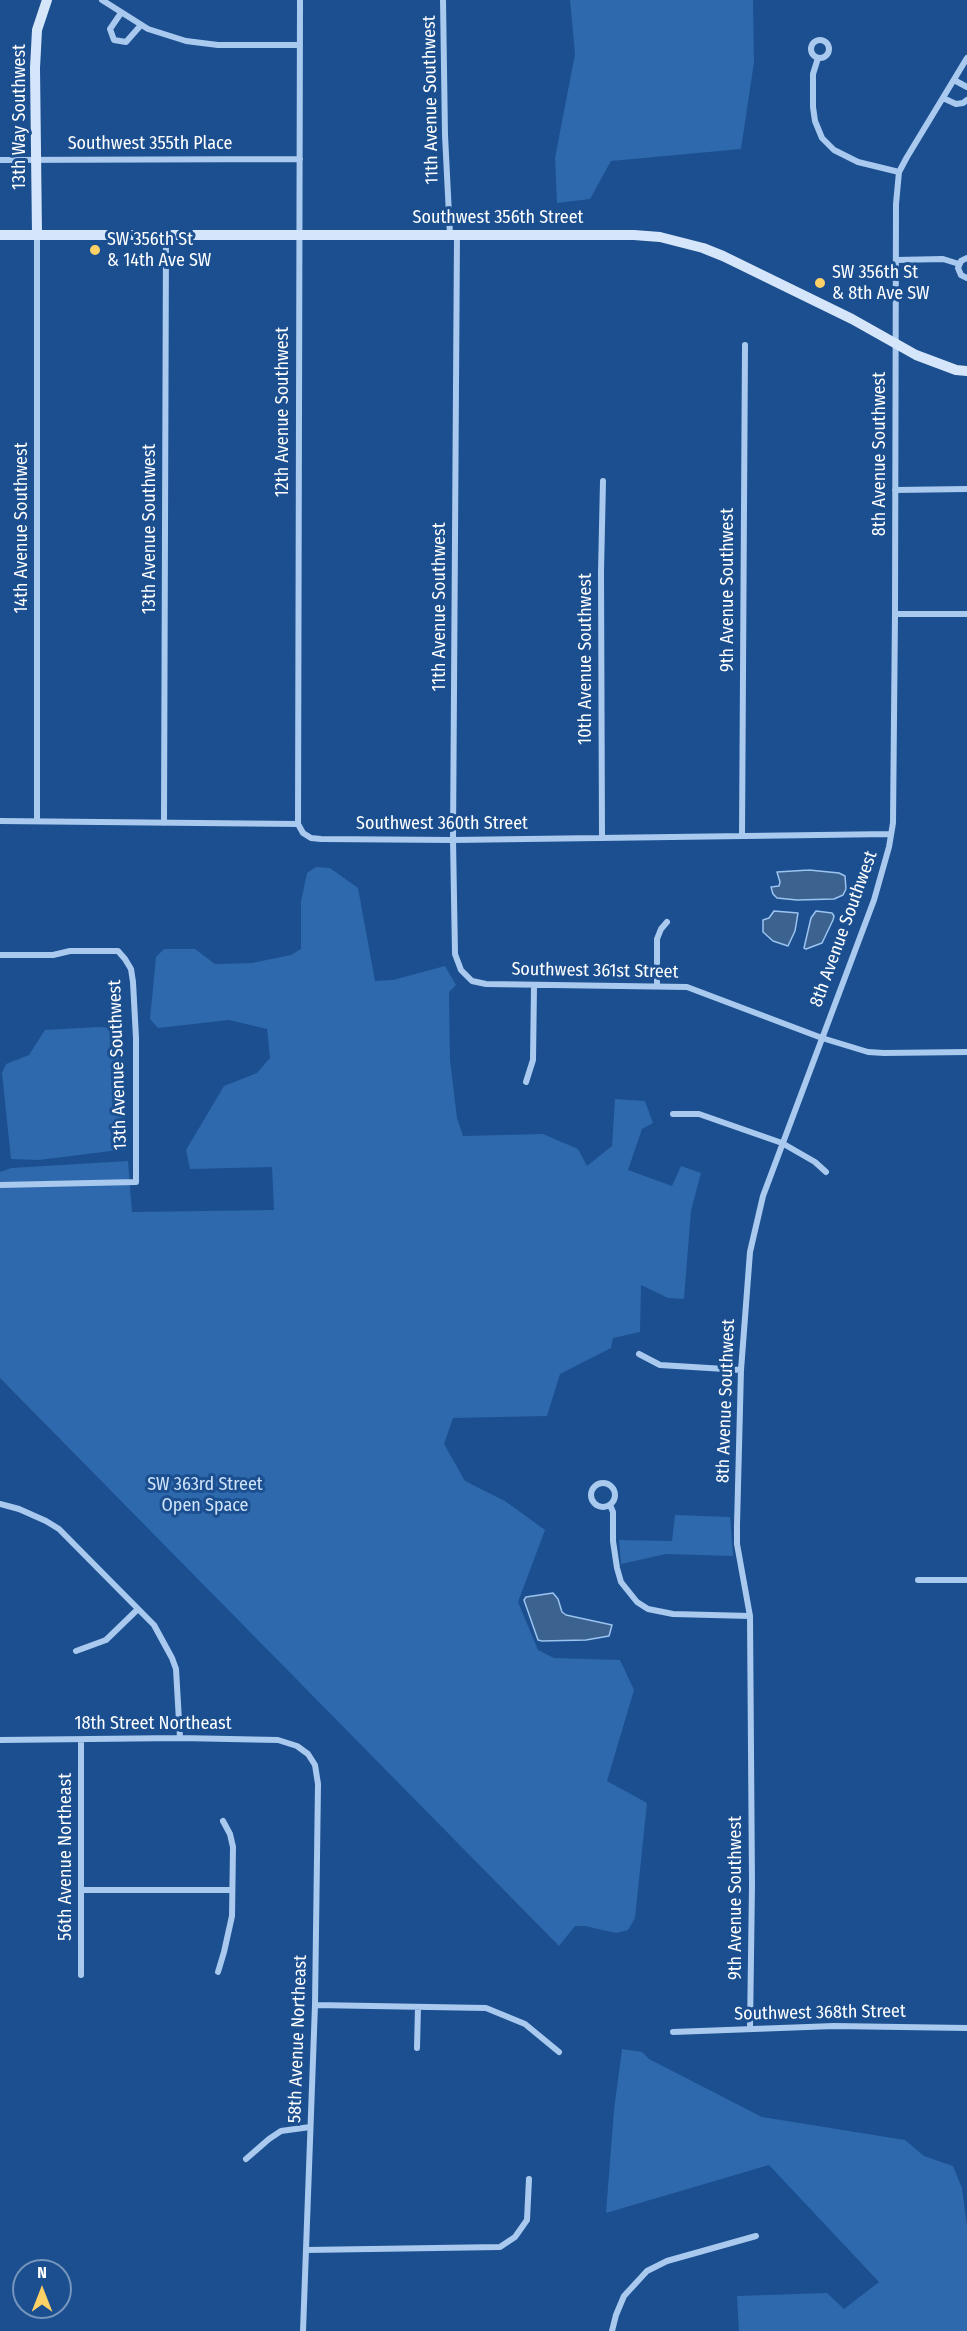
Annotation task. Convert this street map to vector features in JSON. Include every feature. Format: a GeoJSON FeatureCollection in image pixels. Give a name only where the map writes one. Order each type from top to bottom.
{"type":"FeatureCollection","features":[{"type":"Feature","properties":{"kind":"main road","name":"13th Way Southwest"},"geometry":{"type":"LineString","coordinates":[[37,235],[35,68],[37,30],[46,0]]}},
{"type":"Feature","properties":{"kind":"main road","name":"Southwest 356th Street"},"geometry":{"type":"LineString","coordinates":[[0,235],[634,235],[703,248],[758,271],[852,319],[895,344],[936,363],[967,371]]}},
{"type":"Feature","properties":{"kind":"street"},"geometry":{"type":"LineString","coordinates":[[102,0],[141,25],[169,36],[201,43],[300,45]]}},
{"type":"Feature","properties":{"kind":"street","name":"12th Avenue Southwest"},"geometry":{"type":"LineString","coordinates":[[298,824],[300,0]]}},
{"type":"Feature","properties":{"kind":"street","name":"11th Avenue Southwest"},"geometry":{"type":"LineString","coordinates":[[443,0],[445,135],[454,235],[453,840],[455,954],[457,964],[466,976]]}},
{"type":"Feature","properties":{"kind":"street"},"geometry":{"type":"LineString","coordinates":[[121,13],[110,29],[114,40],[126,42],[141,25]]}},
{"type":"Feature","properties":{"kind":"street"},"geometry":{"type":"LineString","coordinates":[[818,58],[813,74],[813,107],[815,121],[822,138],[834,150],[858,162],[899,172]]}},
{"type":"Feature","properties":{"kind":"street","name":"8th Avenue Southwest"},"geometry":{"type":"LineString","coordinates":[[751,1769],[750,1616],[737,1544],[741,1370],[750,1252],[763,1196],[874,900],[887,859],[891,834],[895,614],[896,204],[899,172],[967,58]]}},
{"type":"Feature","properties":{"kind":"street"},"geometry":{"type":"LineString","coordinates":[[954,80],[967,87]]}},
{"type":"Feature","properties":{"kind":"street"},"geometry":{"type":"LineString","coordinates":[[943,98],[956,104],[967,100]]}},
{"type":"Feature","properties":{"kind":"street","name":"Southwest 355th Place"},"geometry":{"type":"LineString","coordinates":[[0,160],[300,159]]}},
{"type":"Feature","properties":{"kind":"street","name":"14th Avenue Southwest"},"geometry":{"type":"LineString","coordinates":[[37,235],[37,821]]}},
{"type":"Feature","properties":{"kind":"street","name":"13th Avenue Southwest"},"geometry":{"type":"LineString","coordinates":[[164,823],[166,236]]}},
{"type":"Feature","properties":{"kind":"street"},"geometry":{"type":"LineString","coordinates":[[958,264],[967,258]]}},
{"type":"Feature","properties":{"kind":"street"},"geometry":{"type":"LineString","coordinates":[[896,260],[943,259],[958,264]]}},
{"type":"Feature","properties":{"kind":"street"},"geometry":{"type":"LineString","coordinates":[[958,264],[958,272],[967,278]]}},
{"type":"Feature","properties":{"kind":"street","name":"9th Avenue Southwest"},"geometry":{"type":"LineString","coordinates":[[742,836],[745,345]]}},
{"type":"Feature","properties":{"kind":"street","name":"10th Avenue Southwest"},"geometry":{"type":"LineString","coordinates":[[602,837],[603,481]]}},
{"type":"Feature","properties":{"kind":"street"},"geometry":{"type":"LineString","coordinates":[[895,490],[967,489]]}},
{"type":"Feature","properties":{"kind":"street"},"geometry":{"type":"LineString","coordinates":[[895,614],[967,614]]}},
{"type":"Feature","properties":{"kind":"street"},"geometry":{"type":"LineString","coordinates":[[0,821],[298,824]]}},
{"type":"Feature","properties":{"kind":"street","name":"Southwest 360th Street"},"geometry":{"type":"LineString","coordinates":[[298,824],[303,833],[311,838],[321,839],[453,840],[891,834]]}},
{"type":"Feature","properties":{"kind":"street"},"geometry":{"type":"LineString","coordinates":[[657,986],[657,939],[661,928],[667,922]]}},
{"type":"Feature","properties":{"kind":"street","name":"13th Avenue Southwest"},"geometry":{"type":"LineString","coordinates":[[0,955],[118,951],[131,969],[136,1038],[136,1182],[0,1185]]}},
{"type":"Feature","properties":{"kind":"street","name":"Southwest 361st Street"},"geometry":{"type":"LineString","coordinates":[[466,976],[472,981],[486,984],[687,987],[855,1049],[885,1053],[967,1052]]}},
{"type":"Feature","properties":{"kind":"street"},"geometry":{"type":"LineString","coordinates":[[526,1082],[533,1060],[534,986]]}},
{"type":"Feature","properties":{"kind":"street"},"geometry":{"type":"LineString","coordinates":[[673,1114],[699,1114],[782,1143],[815,1162],[826,1172]]}},
{"type":"Feature","properties":{"kind":"street"},"geometry":{"type":"LineString","coordinates":[[639,1354],[660,1365],[741,1370]]}},
{"type":"Feature","properties":{"kind":"street"},"geometry":{"type":"LineString","coordinates":[[603,1482],[611,1486],[615,1497],[610,1505],[602,1507],[594,1504],[590,1497],[595,1485],[603,1482]]}},
{"type":"Feature","properties":{"kind":"street"},"geometry":{"type":"LineString","coordinates":[[0,1504],[19,1509],[59,1529],[154,1625],[172,1658],[178,1680],[180,1738]]}},
{"type":"Feature","properties":{"kind":"street"},"geometry":{"type":"LineString","coordinates":[[610,1505],[614,1512],[613,1540],[617,1568],[621,1582],[637,1602],[648,1609],[673,1614],[750,1616]]}},
{"type":"Feature","properties":{"kind":"street"},"geometry":{"type":"LineString","coordinates":[[918,1580],[967,1580]]}},
{"type":"Feature","properties":{"kind":"street"},"geometry":{"type":"LineString","coordinates":[[76,1651],[106,1640],[138,1609]]}},
{"type":"Feature","properties":{"kind":"street","name":"18th Street Northeast"},"geometry":{"type":"LineString","coordinates":[[0,1740],[180,1738],[278,1740],[288,1742],[304,1751]]}},
{"type":"Feature","properties":{"kind":"street","name":"56th Avenue Northeast"},"geometry":{"type":"LineString","coordinates":[[81,1740],[81,1975]]}},
{"type":"Feature","properties":{"kind":"street","name":"58th Avenue Northeast"},"geometry":{"type":"LineString","coordinates":[[303,2331],[315,2005],[318,1784],[315,1765],[304,1751]]}},
{"type":"Feature","properties":{"kind":"street","name":"9th Avenue Southwest"},"geometry":{"type":"LineString","coordinates":[[750,2028],[751,1769]]}},
{"type":"Feature","properties":{"kind":"street"},"geometry":{"type":"LineString","coordinates":[[218,1972],[232,1916],[232,1847],[230,1834],[223,1821]]}},
{"type":"Feature","properties":{"kind":"street"},"geometry":{"type":"LineString","coordinates":[[82,1890],[232,1890]]}},
{"type":"Feature","properties":{"kind":"street"},"geometry":{"type":"LineString","coordinates":[[315,2005],[477,2007],[497,2011],[525,2024],[559,2052]]}},
{"type":"Feature","properties":{"kind":"street"},"geometry":{"type":"LineString","coordinates":[[417,2048],[418,2007]]}},
{"type":"Feature","properties":{"kind":"street","name":"Southwest 368th Street"},"geometry":{"type":"LineString","coordinates":[[673,2032],[834,2026],[967,2028]]}},
{"type":"Feature","properties":{"kind":"street"},"geometry":{"type":"LineString","coordinates":[[246,2159],[281,2131],[310,2127]]}},
{"type":"Feature","properties":{"kind":"street"},"geometry":{"type":"LineString","coordinates":[[306,2250],[500,2247],[515,2237],[527,2220],[529,2179]]}},
{"type":"Feature","properties":{"kind":"street"},"geometry":{"type":"LineString","coordinates":[[612,2331],[624,2296],[647,2271],[667,2261],[756,2235]]}},
{"type":"Feature","properties":{"kind":"green space"},"geometry":{"type":"Polygon","coordinates":[[[570,0],[753,0],[754,62],[741,149],[611,161],[590,199],[557,203],[555,158],[575,54],[570,0]]]}},
{"type":"Feature","properties":{"kind":"green space","name":"SW 363rd Street Open Space"},"geometry":{"type":"Polygon","coordinates":[[[316,867],[330,868],[358,888],[375,981],[393,980],[445,966],[456,985],[449,992],[450,1060],[457,1118],[463,1136],[543,1134],[578,1149],[587,1166],[612,1146],[615,1099],[645,1101],[653,1123],[642,1129],[628,1170],[672,1186],[681,1166],[701,1173],[691,1211],[684,1299],[668,1298],[641,1285],[640,1332],[613,1338],[611,1348],[560,1374],[547,1416],[453,1418],[444,1444],[465,1481],[505,1501],[545,1530],[518,1602],[538,1650],[554,1658],[620,1660],[634,1690],[607,1781],[647,1803],[635,1918],[628,1930],[616,1933],[575,1926],[559,1946],[0,1378],[0,1172],[11,1168],[128,1161],[132,1212],[274,1210],[272,1167],[190,1169],[186,1150],[224,1086],[257,1073],[270,1058],[267,1029],[229,1020],[158,1028],[150,1019],[156,957],[164,949],[195,949],[215,964],[252,963],[291,955],[301,949],[301,902],[307,873],[316,867]]]}},
{"type":"Feature","properties":{"kind":"green space"},"geometry":{"type":"Polygon","coordinates":[[[113,1028],[123,1039],[127,1149],[39,1160],[11,1159],[2,1073],[6,1064],[29,1055],[45,1030],[113,1028]]]}},
{"type":"Feature","properties":{"kind":"green space"},"geometry":{"type":"Polygon","coordinates":[[[675,1515],[730,1517],[733,1556],[666,1554],[621,1564],[619,1540],[672,1541],[675,1515]]]}},
{"type":"Feature","properties":{"kind":"green space"},"geometry":{"type":"Polygon","coordinates":[[[622,2049],[642,2052],[649,2059],[762,2117],[905,2140],[924,2156],[953,2166],[962,2188],[967,2226],[967,2331],[739,2331],[737,2296],[827,2293],[844,2309],[879,2282],[769,2165],[606,2213],[614,2110],[622,2049]]]}},
{"type":"Feature","properties":{"kind":"shaded area"},"geometry":{"type":"Polygon","coordinates":[[[809,870],[839,873],[845,876],[846,889],[843,895],[834,899],[797,900],[777,898],[773,894],[771,887],[779,886],[780,882],[777,872],[809,870]]]}},
{"type":"Feature","properties":{"kind":"shaded area"},"geometry":{"type":"Polygon","coordinates":[[[774,911],[798,913],[795,931],[788,946],[773,941],[763,932],[763,920],[769,918],[774,911]]]}},
{"type":"Feature","properties":{"kind":"shaded area"},"geometry":{"type":"Polygon","coordinates":[[[816,911],[832,913],[833,920],[822,943],[806,949],[804,948],[811,918],[816,911]]]}},
{"type":"Feature","properties":{"kind":"shaded area"},"geometry":{"type":"Polygon","coordinates":[[[553,1593],[558,1599],[562,1612],[566,1615],[612,1625],[609,1636],[586,1640],[538,1640],[524,1600],[526,1597],[553,1593]]]}},
{"type":"Feature","properties":{"kind":"place","name":"SW 356th St & 14th Ave SW"},"geometry":{"type":"Point","coordinates":[95,250]}},
{"type":"Feature","properties":{"kind":"place","name":"SW 356th St & 8th Ave SW"},"geometry":{"type":"Point","coordinates":[820,283]}}]}
